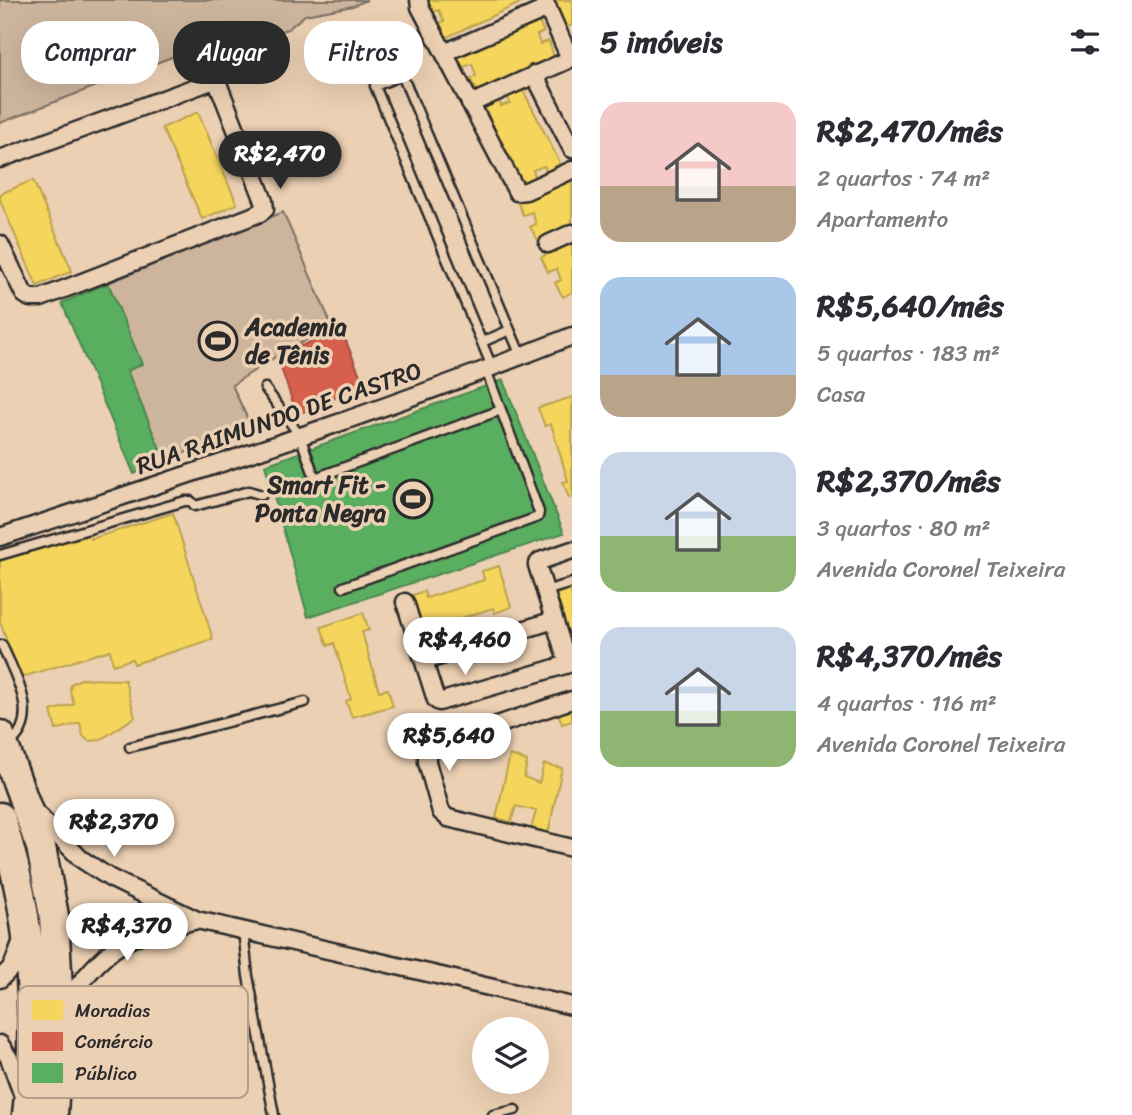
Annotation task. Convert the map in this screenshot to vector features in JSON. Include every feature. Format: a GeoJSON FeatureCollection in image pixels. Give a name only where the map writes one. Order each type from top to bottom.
{"type":"FeatureCollection","features":[{"type":"Feature","properties":{"kind":"highway"},"geometry":{"type":"LineString","coordinates":[[2,741],[41,847],[54,916],[59,986]]}},
{"type":"Feature","properties":{"kind":"highway"},"geometry":{"type":"LineString","coordinates":[[0,817],[27,925],[32,986]]}},
{"type":"Feature","properties":{"kind":"street"},"geometry":{"type":"LineString","coordinates":[[419,0],[517,192],[526,191],[572,170]]}},
{"type":"Feature","properties":{"kind":"street"},"geometry":{"type":"LineString","coordinates":[[444,53],[546,4],[568,54],[566,61],[470,104]]}},
{"type":"Feature","properties":{"kind":"street"},"geometry":{"type":"LineString","coordinates":[[534,74],[572,149]]}},
{"type":"Feature","properties":{"kind":"street"},"geometry":{"type":"LineString","coordinates":[[0,159],[214,82],[219,86],[265,209],[41,298],[30,298],[24,294],[0,244]]}},
{"type":"Feature","properties":{"kind":"street"},"geometry":{"type":"LineString","coordinates":[[548,244],[572,233]]}},
{"type":"Feature","properties":{"kind":"street","name":"RUA RAIMUNDO DE CASTRO"},"geometry":{"type":"LineString","coordinates":[[0,537],[300,436],[489,369],[572,336]]}},
{"type":"Feature","properties":{"kind":"street"},"geometry":{"type":"LineString","coordinates":[[405,601],[436,700],[439,702],[570,664],[537,565],[540,561],[572,550]]}},
{"type":"Feature","properties":{"kind":"street"},"geometry":{"type":"LineString","coordinates":[[425,661],[554,620]]}},
{"type":"Feature","properties":{"kind":"street"},"geometry":{"type":"LineString","coordinates":[[572,700],[434,746],[427,754],[427,762],[441,812],[448,818],[572,848]]}},
{"type":"Feature","properties":{"kind":"street"},"geometry":{"type":"LineString","coordinates":[[26,803],[81,859],[110,878],[197,920],[572,1006]]}},
{"type":"Feature","properties":{"kind":"street"},"geometry":{"type":"LineString","coordinates":[[79,986],[101,960],[127,940],[153,930],[197,920]]}},
{"type":"Feature","properties":{"kind":"street"},"geometry":{"type":"LineString","coordinates":[[0,979],[12,967],[27,925]]}},
{"type":"Feature","properties":{"kind":"street"},"geometry":{"type":"LineString","coordinates":[[0,1044],[18,1079]]}},
{"type":"Feature","properties":{"kind":"street"},"geometry":{"type":"LineString","coordinates":[[27,1098],[35,1114]]}},
{"type":"Feature","properties":{"kind":"lane"},"geometry":{"type":"LineString","coordinates":[[343,587],[538,517],[539,512],[501,410],[482,342],[375,86],[402,75],[521,356]]}},
{"type":"Feature","properties":{"kind":"lane"},"geometry":{"type":"LineString","coordinates":[[482,342],[510,330]]}},
{"type":"Feature","properties":{"kind":"lane"},"geometry":{"type":"LineString","coordinates":[[265,388],[300,436],[315,478],[501,410]]}},
{"type":"Feature","properties":{"kind":"lane"},"geometry":{"type":"LineString","coordinates":[[0,555],[185,501],[191,501],[195,506],[249,491],[262,495]]}},
{"type":"Feature","properties":{"kind":"lane"},"geometry":{"type":"LineString","coordinates":[[545,591],[572,583]]}},
{"type":"Feature","properties":{"kind":"lane"},"geometry":{"type":"LineString","coordinates":[[2,645],[25,699],[22,730],[17,737],[2,741]]}},
{"type":"Feature","properties":{"kind":"lane"},"geometry":{"type":"LineString","coordinates":[[130,747],[305,702]]}},
{"type":"Feature","properties":{"kind":"lane"},"geometry":{"type":"LineString","coordinates":[[243,930],[248,976],[274,1115]]}},
{"type":"Feature","properties":{"kind":"lane"},"geometry":{"type":"LineString","coordinates":[[493,1115],[515,1110]]}},
{"type":"Feature","properties":{"kind":"shaded area"},"geometry":{"type":"Polygon","coordinates":[[[0,0],[367,0],[353,6],[305,15],[290,27],[290,21],[173,21],[173,57],[159,62],[159,21],[21,21],[21,84],[101,84],[0,123],[0,0]]]}},
{"type":"Feature","properties":{"kind":"shaded area","name":"Academia de Tênis"},"geometry":{"type":"Polygon","coordinates":[[[283,212],[332,326],[277,356],[232,385],[251,426],[165,461],[127,371],[141,364],[108,283],[283,212]]]}},
{"type":"Feature","properties":{"kind":"building: Moradias"},"geometry":{"type":"Polygon","coordinates":[[[425,0],[522,2],[445,38],[437,24],[444,21],[439,10],[430,13],[425,0]]]}},
{"type":"Feature","properties":{"kind":"building: Moradias"},"geometry":{"type":"Polygon","coordinates":[[[550,0],[572,0],[572,25],[564,29],[550,0]]]}},
{"type":"Feature","properties":{"kind":"building: Moradias"},"geometry":{"type":"Polygon","coordinates":[[[537,18],[544,32],[537,35],[540,44],[549,41],[554,57],[478,92],[470,79],[476,76],[472,64],[463,67],[456,53],[537,18]]]}},
{"type":"Feature","properties":{"kind":"building: Moradias"},"geometry":{"type":"Polygon","coordinates":[[[522,88],[560,163],[547,172],[544,166],[533,170],[536,179],[522,186],[484,106],[498,98],[501,106],[510,103],[506,94],[522,88]]]}},
{"type":"Feature","properties":{"kind":"building: Moradias"},"geometry":{"type":"Polygon","coordinates":[[[198,112],[237,204],[202,219],[162,128],[198,112]]]}},
{"type":"Feature","properties":{"kind":"building: Moradias"},"geometry":{"type":"Polygon","coordinates":[[[572,177],[572,224],[538,240],[530,227],[536,224],[532,212],[523,215],[517,201],[572,177]]]}},
{"type":"Feature","properties":{"kind":"building: Moradias"},"geometry":{"type":"Polygon","coordinates":[[[33,180],[72,271],[37,286],[0,200],[0,194],[33,180]]]}},
{"type":"Feature","properties":{"kind":"building: Moradias"},"geometry":{"type":"Polygon","coordinates":[[[572,244],[572,292],[563,297],[555,283],[561,280],[557,269],[548,272],[541,257],[572,244]]]}},
{"type":"Feature","properties":{"kind":"building: Moradias"},"geometry":{"type":"Polygon","coordinates":[[[572,397],[572,497],[569,498],[563,482],[568,481],[551,424],[545,426],[538,408],[572,397]]]}},
{"type":"Feature","properties":{"kind":"building: Moradias"},"geometry":{"type":"Polygon","coordinates":[[[173,513],[213,639],[134,664],[132,659],[113,665],[110,650],[19,678],[0,621],[0,558],[89,531],[91,539],[173,513]]]}},
{"type":"Feature","properties":{"kind":"building: Moradias"},"geometry":{"type":"Polygon","coordinates":[[[499,566],[511,607],[495,613],[493,608],[438,626],[440,633],[423,640],[407,597],[424,591],[426,598],[484,580],[482,571],[499,566]]]}},
{"type":"Feature","properties":{"kind":"building: Moradias"},"geometry":{"type":"Polygon","coordinates":[[[568,588],[572,594],[572,634],[567,636],[551,594],[568,588]]]}},
{"type":"Feature","properties":{"kind":"building: Moradias"},"geometry":{"type":"Polygon","coordinates":[[[363,613],[369,630],[362,632],[379,691],[388,689],[393,706],[352,717],[346,701],[351,699],[334,643],[328,646],[321,627],[363,613]]]}},
{"type":"Feature","properties":{"kind":"building: Moradias"},"geometry":{"type":"Polygon","coordinates":[[[81,679],[125,680],[135,717],[100,740],[89,741],[83,736],[80,723],[56,730],[51,711],[74,704],[71,684],[81,679]]]}},
{"type":"Feature","properties":{"kind":"building: Moradias"},"geometry":{"type":"Polygon","coordinates":[[[572,704],[572,721],[562,724],[557,709],[572,704]]]}},
{"type":"Feature","properties":{"kind":"building: Moradias"},"geometry":{"type":"Polygon","coordinates":[[[510,755],[527,761],[524,777],[539,783],[544,764],[562,768],[548,834],[531,829],[536,811],[516,806],[511,822],[496,818],[510,755]]]}},
{"type":"Feature","properties":{"kind":"building: Comércio"},"geometry":{"type":"Polygon","coordinates":[[[341,329],[364,385],[297,415],[277,356],[341,329]]]}},
{"type":"Feature","properties":{"kind":"building: Público"},"geometry":{"type":"Polygon","coordinates":[[[108,283],[142,364],[127,371],[165,461],[134,474],[62,303],[108,283]]]}},
{"type":"Feature","properties":{"kind":"building: Público","name":"Smart Fit - Ponta Negra"},"geometry":{"type":"Polygon","coordinates":[[[503,380],[564,533],[308,617],[265,465],[503,380]]]}},
{"type":"Feature","properties":{"kind":"place","name":"Academia de Tênis"},"geometry":{"type":"Point","coordinates":[218,341]}},
{"type":"Feature","properties":{"kind":"place","name":"Smart Fit - Ponta Negra"},"geometry":{"type":"Point","coordinates":[413,499]}}]}
